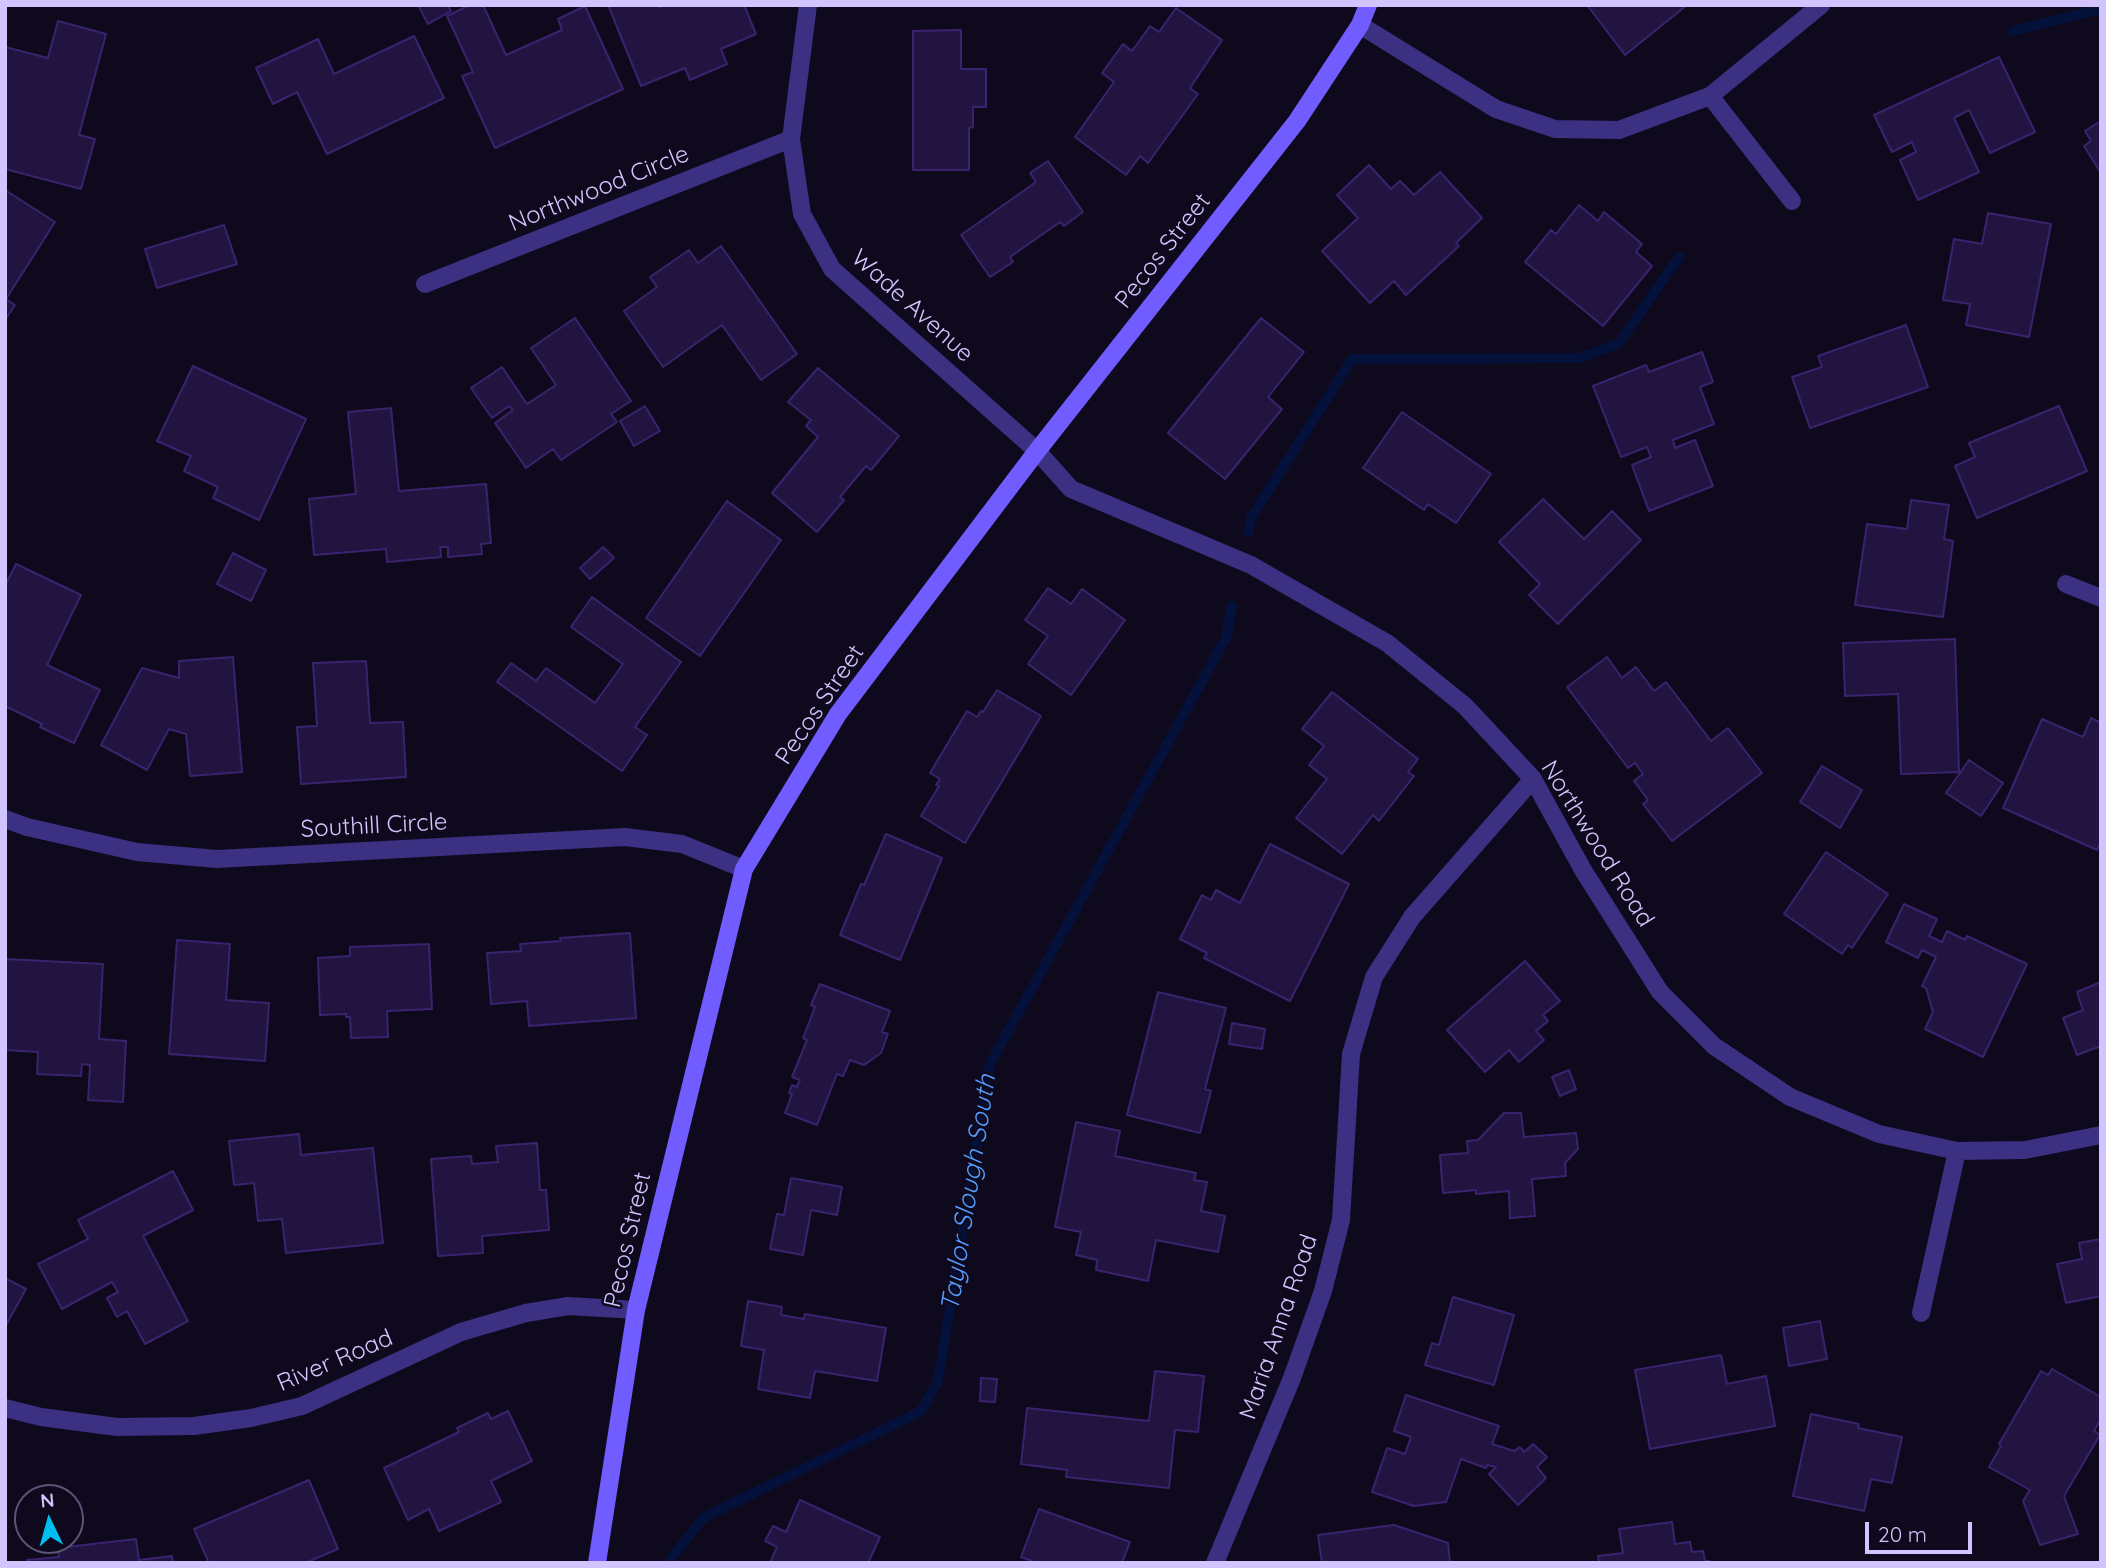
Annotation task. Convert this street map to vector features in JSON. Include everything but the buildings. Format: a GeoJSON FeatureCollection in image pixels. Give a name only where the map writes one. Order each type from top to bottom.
{"type":"FeatureCollection","features":[{"type":"Feature","properties":{"kind":"street","name":"Wade Avenue"},"geometry":{"type":"LineString","coordinates":[[808,5],[791,139],[802,214],[832,269],[1037,451]]}},
{"type":"Feature","properties":{"kind":"street","name":"Pecos Street"},"geometry":{"type":"LineString","coordinates":[[597,1563],[636,1310],[744,869],[838,713],[1037,451],[1297,121],[1360,25],[1368,5]]}},
{"type":"Feature","properties":{"kind":"street"},"geometry":{"type":"LineString","coordinates":[[1360,25],[1496,109],[1555,129],[1619,130],[1710,96],[1821,5]]}},
{"type":"Feature","properties":{"kind":"street"},"geometry":{"type":"LineString","coordinates":[[1710,96],[1792,201]]}},
{"type":"Feature","properties":{"kind":"street","name":"Northwood Circle"},"geometry":{"type":"LineString","coordinates":[[425,284],[791,139]]}},
{"type":"Feature","properties":{"kind":"street","name":"Northwood Road"},"geometry":{"type":"LineString","coordinates":[[1037,451],[1071,489],[1251,565],[1387,643],[1465,706],[1533,779],[1583,870],[1660,992],[1714,1046],[1790,1097],[1880,1134],[1957,1151],[2025,1150],[2101,1135]]}},
{"type":"Feature","properties":{"kind":"street"},"geometry":{"type":"LineString","coordinates":[[2066,584],[2101,598]]}},
{"type":"Feature","properties":{"kind":"street","name":"Maria Anna Road"},"geometry":{"type":"LineString","coordinates":[[1215,1563],[1292,1378],[1323,1291],[1341,1220],[1351,1054],[1374,977],[1412,918],[1533,779]]}},
{"type":"Feature","properties":{"kind":"street","name":"Southill Circle"},"geometry":{"type":"LineString","coordinates":[[5,819],[27,827],[137,852],[217,859],[625,837],[682,844],[744,869]]}},
{"type":"Feature","properties":{"kind":"street"},"geometry":{"type":"LineString","coordinates":[[1922,1312],[1957,1151]]}},
{"type":"Feature","properties":{"kind":"street","name":"River Road"},"geometry":{"type":"LineString","coordinates":[[5,1408],[41,1418],[117,1427],[194,1426],[250,1418],[302,1406],[461,1332],[526,1313],[568,1306],[636,1310]]}},
{"type":"Feature","properties":{"kind":"waterway","name":"Taylor Slough South"},"geometry":{"type":"LineString","coordinates":[[2013,31],[2101,9]]}},
{"type":"Feature","properties":{"kind":"waterway","name":"Taylor Slough South"},"geometry":{"type":"LineString","coordinates":[[1249,531],[1251,518],[1352,359],[1580,358],[1619,343],[1679,257]]}},
{"type":"Feature","properties":{"kind":"waterway","name":"Taylor Slough South"},"geometry":{"type":"LineString","coordinates":[[670,1563],[703,1518],[921,1411],[938,1381],[990,1064],[1226,638],[1232,606]]}}]}
